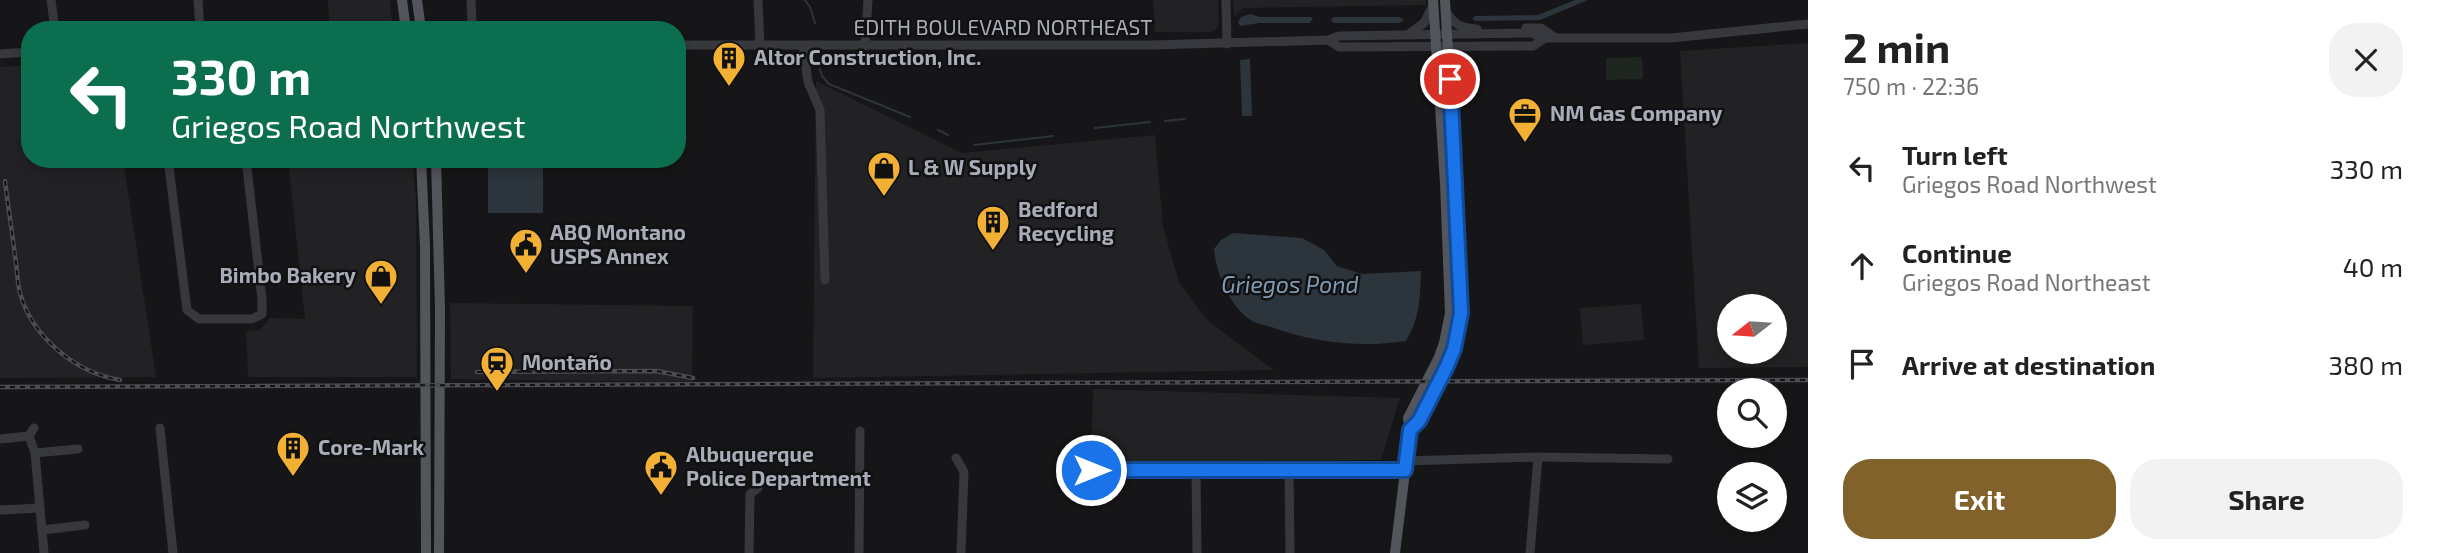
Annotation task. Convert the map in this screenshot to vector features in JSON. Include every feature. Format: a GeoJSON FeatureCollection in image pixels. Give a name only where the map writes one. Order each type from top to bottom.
{"type":"FeatureCollection","features":[{"type":"Feature","properties":{"kind":"main road"},"geometry":{"type":"LineString","coordinates":[[402,0],[405,21]]}},
{"type":"Feature","properties":{"kind":"main road"},"geometry":{"type":"LineString","coordinates":[[417,0],[420,21]]}},
{"type":"Feature","properties":{"kind":"main road"},"geometry":{"type":"LineString","coordinates":[[1410,430],[1419,421],[1446,368],[1454,349],[1461,313],[1457,195],[1441,35],[1433,2]]}},
{"type":"Feature","properties":{"kind":"main road"},"geometry":{"type":"LineString","coordinates":[[1441,35],[1445,5]]}},
{"type":"Feature","properties":{"kind":"main road"},"geometry":{"type":"LineString","coordinates":[[1395,553],[1410,430],[1408,418],[1444,343],[1450,313],[1442,47]]}},
{"type":"Feature","properties":{"kind":"main road"},"geometry":{"type":"LineString","coordinates":[[421,168],[426,553]]}},
{"type":"Feature","properties":{"kind":"main road"},"geometry":{"type":"LineString","coordinates":[[437,168],[441,389],[439,553]]}},
{"type":"Feature","properties":{"kind":"street"},"geometry":{"type":"LineString","coordinates":[[51,0],[54,21]]}},
{"type":"Feature","properties":{"kind":"street"},"geometry":{"type":"LineString","coordinates":[[198,0],[199,21]]}},
{"type":"Feature","properties":{"kind":"street"},"geometry":{"type":"LineString","coordinates":[[471,0],[472,21]]}},
{"type":"Feature","properties":{"kind":"street"},"geometry":{"type":"LineString","coordinates":[[758,0],[760,47]]}},
{"type":"Feature","properties":{"kind":"street"},"geometry":{"type":"LineString","coordinates":[[865,46],[867,0]]}},
{"type":"Feature","properties":{"kind":"street"},"geometry":{"type":"LineString","coordinates":[[1226,0],[1227,44]]}},
{"type":"Feature","properties":{"kind":"street"},"geometry":{"type":"LineString","coordinates":[[1408,35],[1424,23],[1433,2]]}},
{"type":"Feature","properties":{"kind":"street"},"geometry":{"type":"LineString","coordinates":[[1445,5],[1452,21],[1460,27],[1541,28],[1556,38]]}},
{"type":"Feature","properties":{"kind":"street","name":"EDITH BOULEVARD NORTHEAST"},"geometry":{"type":"LineString","coordinates":[[686,46],[1227,44],[1328,40],[1339,36],[1531,33],[1545,38],[1671,38],[1808,24]]}},
{"type":"Feature","properties":{"kind":"street","name":"EDITH BOULEVARD NORTHEAST"},"geometry":{"type":"LineString","coordinates":[[1328,40],[1339,47],[1442,47],[1533,46],[1545,38]]}},
{"type":"Feature","properties":{"kind":"street"},"geometry":{"type":"LineString","coordinates":[[803,46],[808,82],[820,110],[825,280]]}},
{"type":"Feature","properties":{"kind":"street"},"geometry":{"type":"LineString","coordinates":[[0,54],[21,53]]}},
{"type":"Feature","properties":{"kind":"street"},"geometry":{"type":"LineString","coordinates":[[169,168],[187,310],[199,319],[252,319],[262,314],[262,299],[247,168]]}},
{"type":"Feature","properties":{"kind":"street"},"geometry":{"type":"LineString","coordinates":[[160,428],[173,553]]}},
{"type":"Feature","properties":{"kind":"street"},"geometry":{"type":"LineString","coordinates":[[859,553],[860,431]]}},
{"type":"Feature","properties":{"kind":"street"},"geometry":{"type":"LineString","coordinates":[[0,439],[32,432],[44,553]]}},
{"type":"Feature","properties":{"kind":"street"},"geometry":{"type":"LineString","coordinates":[[36,453],[78,449]]}},
{"type":"Feature","properties":{"kind":"street"},"geometry":{"type":"LineString","coordinates":[[1530,553],[1538,457]]}},
{"type":"Feature","properties":{"kind":"street"},"geometry":{"type":"LineString","coordinates":[[1091,470],[1196,471],[1405,465],[1538,457],[1668,459]]}},
{"type":"Feature","properties":{"kind":"street"},"geometry":{"type":"LineString","coordinates":[[956,458],[964,472],[961,553]]}},
{"type":"Feature","properties":{"kind":"street"},"geometry":{"type":"LineString","coordinates":[[1289,468],[1290,553]]}},
{"type":"Feature","properties":{"kind":"street"},"geometry":{"type":"LineString","coordinates":[[1196,471],[1197,553]]}},
{"type":"Feature","properties":{"kind":"street"},"geometry":{"type":"LineString","coordinates":[[749,553],[750,494],[758,488]]}},
{"type":"Feature","properties":{"kind":"street"},"geometry":{"type":"LineString","coordinates":[[0,510],[40,508]]}},
{"type":"Feature","properties":{"kind":"street"},"geometry":{"type":"LineString","coordinates":[[42,530],[85,525]]}},
{"type":"Feature","properties":{"kind":"shaded area"},"geometry":{"type":"Polygon","coordinates":[[[328,0],[390,0],[392,21],[329,21],[328,0]]]}},
{"type":"Feature","properties":{"kind":"shaded area"},"geometry":{"type":"Polygon","coordinates":[[[1153,0],[1218,0],[1217,28],[1211,32],[1155,32],[1153,0]]]}},
{"type":"Feature","properties":{"kind":"shaded area"},"geometry":{"type":"Polygon","coordinates":[[[1233,0],[1426,0],[1426,5],[1243,8],[1234,17],[1233,0]]]}},
{"type":"Feature","properties":{"kind":"shaded area"},"geometry":{"type":"Polygon","coordinates":[[[1808,43],[1808,367],[1699,368],[1680,51],[1808,43]]]}},
{"type":"Feature","properties":{"kind":"shaded area"},"geometry":{"type":"Polygon","coordinates":[[[1642,57],[1643,79],[1606,80],[1606,58],[1642,57]]]}},
{"type":"Feature","properties":{"kind":"shaded area"},"geometry":{"type":"Polygon","coordinates":[[[21,66],[21,168],[124,168],[156,377],[0,378],[0,67],[21,66]]]}},
{"type":"Feature","properties":{"kind":"shaded area"},"geometry":{"type":"Polygon","coordinates":[[[816,81],[962,153],[1155,135],[1163,227],[1179,282],[1207,320],[1274,370],[813,378],[816,81]]]}},
{"type":"Feature","properties":{"kind":"shaded area"},"geometry":{"type":"Polygon","coordinates":[[[289,168],[413,168],[416,198],[417,377],[248,377],[246,331],[260,330],[270,318],[305,319],[289,168]]]}},
{"type":"Feature","properties":{"kind":"shaded area"},"geometry":{"type":"Polygon","coordinates":[[[450,303],[693,306],[692,382],[451,379],[450,303]]]}},
{"type":"Feature","properties":{"kind":"shaded area"},"geometry":{"type":"Polygon","coordinates":[[[1641,304],[1644,340],[1583,345],[1580,308],[1641,304]]]}},
{"type":"Feature","properties":{"kind":"shaded area"},"geometry":{"type":"Polygon","coordinates":[[[1093,389],[1400,398],[1381,460],[1091,462],[1093,389]]]}},
{"type":"Feature","properties":{"kind":"water"},"geometry":{"type":"Polygon","coordinates":[[[1575,0],[1588,0],[1540,20],[1472,19],[1475,16],[1538,15],[1575,0]]]}},
{"type":"Feature","properties":{"kind":"water"},"geometry":{"type":"Polygon","coordinates":[[[1250,14],[1260,17],[1313,19],[1309,23],[1259,23],[1240,26],[1238,22],[1241,17],[1250,14]]]}},
{"type":"Feature","properties":{"kind":"water"},"geometry":{"type":"Polygon","coordinates":[[[1333,17],[1399,17],[1404,20],[1400,23],[1334,23],[1331,21],[1333,17]]]}},
{"type":"Feature","properties":{"kind":"water"},"geometry":{"type":"Polygon","coordinates":[[[1250,59],[1252,116],[1242,116],[1240,60],[1250,59]]]}},
{"type":"Feature","properties":{"kind":"water"},"geometry":{"type":"Polygon","coordinates":[[[488,168],[543,168],[543,213],[488,213],[488,168]]]}},
{"type":"Feature","properties":{"kind":"water","name":"Griegos Pond"},"geometry":{"type":"Polygon","coordinates":[[[1233,233],[1302,238],[1324,250],[1337,266],[1362,274],[1421,271],[1417,316],[1406,341],[1339,343],[1306,337],[1251,321],[1230,297],[1215,258],[1214,249],[1221,240],[1233,233]]]}},
{"type":"Feature","properties":{"kind":"waterway"},"geometry":{"type":"LineString","coordinates":[[805,0],[815,23]]}},
{"type":"Feature","properties":{"kind":"waterway"},"geometry":{"type":"LineString","coordinates":[[820,69],[829,84],[910,117]]}},
{"type":"Feature","properties":{"kind":"waterway"},"geometry":{"type":"LineString","coordinates":[[1165,121],[1185,119]]}},
{"type":"Feature","properties":{"kind":"waterway"},"geometry":{"type":"LineString","coordinates":[[1095,128],[1150,122]]}},
{"type":"Feature","properties":{"kind":"waterway"},"geometry":{"type":"LineString","coordinates":[[938,130],[948,135]]}},
{"type":"Feature","properties":{"kind":"waterway"},"geometry":{"type":"LineString","coordinates":[[974,145],[1053,136]]}},
{"type":"Feature","properties":{"kind":"railway"},"geometry":{"type":"LineString","coordinates":[[5,181],[19,288],[34,324],[45,338],[72,361],[88,370],[120,380]]}},
{"type":"Feature","properties":{"kind":"railway"},"geometry":{"type":"LineString","coordinates":[[477,372],[657,371],[693,378]]}},
{"type":"Feature","properties":{"kind":"railway"},"geometry":{"type":"LineString","coordinates":[[0,387],[1808,380]]}},
{"type":"Feature","properties":{"kind":"place","name":"Altor Construction, Inc."},"geometry":{"type":"Point","coordinates":[729,88]}},
{"type":"Feature","properties":{"kind":"place","name":"NM Gas Company"},"geometry":{"type":"Point","coordinates":[1525,144]}},
{"type":"Feature","properties":{"kind":"place","name":"L & W Supply"},"geometry":{"type":"Point","coordinates":[884,198]}},
{"type":"Feature","properties":{"kind":"place","name":"Bedford Recycling"},"geometry":{"type":"Point","coordinates":[993,252]}},
{"type":"Feature","properties":{"kind":"place","name":"ABQ Montano USPS Annex"},"geometry":{"type":"Point","coordinates":[526,275]}},
{"type":"Feature","properties":{"kind":"place","name":"Bimbo Bakery"},"geometry":{"type":"Point","coordinates":[381,306]}},
{"type":"Feature","properties":{"kind":"place","name":"Montaño"},"geometry":{"type":"Point","coordinates":[497,393]}},
{"type":"Feature","properties":{"kind":"place","name":"Core-Mark"},"geometry":{"type":"Point","coordinates":[293,478]}},
{"type":"Feature","properties":{"kind":"place","name":"Albuquerque Police Department"},"geometry":{"type":"Point","coordinates":[661,497]}},
{"type":"Feature","properties":{"kind":"route"},"geometry":{"type":"LineString","coordinates":[[1091,470],[1405,470],[1410,430],[1419,421],[1446,368],[1454,349],[1461,313],[1450,79]]}}]}
